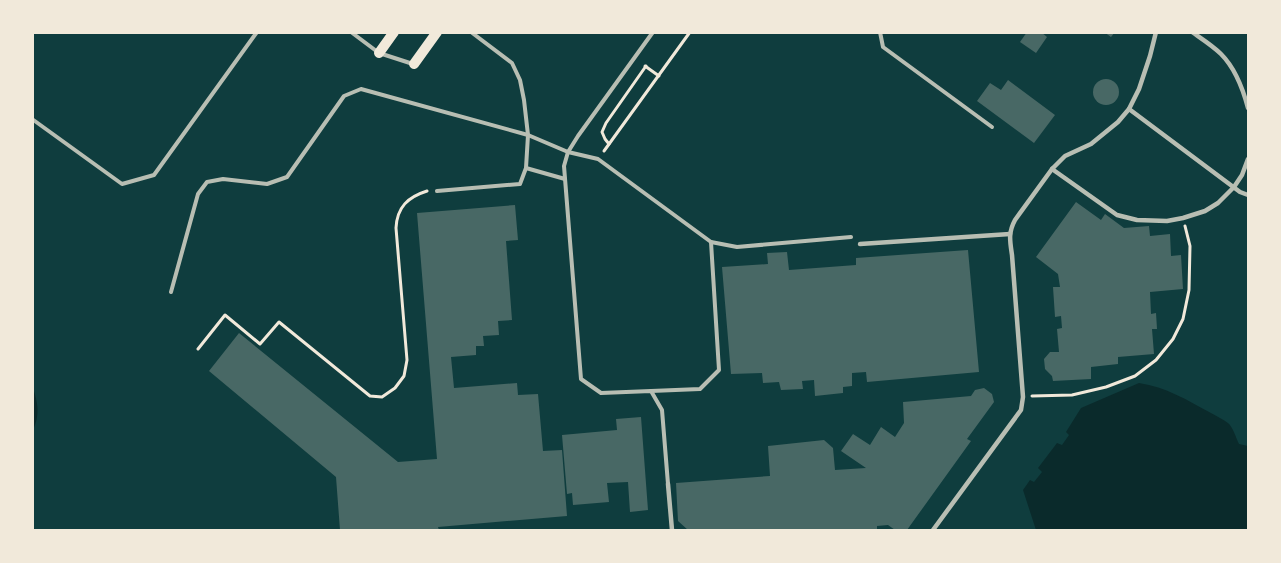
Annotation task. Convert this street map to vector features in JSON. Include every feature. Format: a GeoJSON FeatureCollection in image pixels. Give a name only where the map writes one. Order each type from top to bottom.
{"type":"FeatureCollection","features":[{"type":"Feature","properties":{"kind":"main road"},"geometry":{"type":"LineString","coordinates":[[379,53],[394,32]]}},
{"type":"Feature","properties":{"kind":"main road"},"geometry":{"type":"LineString","coordinates":[[414,64],[437,32]]}},
{"type":"Feature","properties":{"kind":"street"},"geometry":{"type":"LineString","coordinates":[[933,530],[1021,410],[1023,397],[1010,228],[1052,169],[1064,156],[1091,144],[1118,122],[1130,108],[1139,89],[1156,32]]}},
{"type":"Feature","properties":{"kind":"street"},"geometry":{"type":"LineString","coordinates":[[1192,32],[1222,55],[1234,71],[1245,94],[1248,108]]}},
{"type":"Feature","properties":{"kind":"street"},"geometry":{"type":"LineString","coordinates":[[1130,108],[1240,192],[1248,195]]}},
{"type":"Feature","properties":{"kind":"street"},"geometry":{"type":"LineString","coordinates":[[1052,169],[1117,215],[1137,220],[1167,220],[1183,218],[1205,211],[1218,203],[1234,187],[1242,175],[1248,159]]}},
{"type":"Feature","properties":{"kind":"street"},"geometry":{"type":"LineString","coordinates":[[860,244],[1010,234]]}},
{"type":"Feature","properties":{"kind":"street"},"geometry":{"type":"LineString","coordinates":[[668,484],[672,530]]}},
{"type":"Feature","properties":{"kind":"lane"},"geometry":{"type":"LineString","coordinates":[[32,119],[122,184],[154,175],[257,32]]}},
{"type":"Feature","properties":{"kind":"lane"},"geometry":{"type":"LineString","coordinates":[[351,32],[379,53],[414,64]]}},
{"type":"Feature","properties":{"kind":"lane"},"geometry":{"type":"LineString","coordinates":[[437,191],[520,184],[526,168],[528,134],[520,80],[512,63],[471,32]]}},
{"type":"Feature","properties":{"kind":"lane"},"geometry":{"type":"LineString","coordinates":[[653,32],[578,136],[568,152],[564,166],[581,379],[601,393],[700,389],[719,370],[711,242]]}},
{"type":"Feature","properties":{"kind":"lane"},"geometry":{"type":"LineString","coordinates":[[880,32],[882,47],[992,128]]}},
{"type":"Feature","properties":{"kind":"lane"},"geometry":{"type":"LineString","coordinates":[[171,292],[198,194],[207,182],[223,179],[267,184],[286,178],[344,96],[361,89],[528,134],[568,152],[598,159],[711,242],[737,248],[851,237]]}},
{"type":"Feature","properties":{"kind":"lane"},"geometry":{"type":"LineString","coordinates":[[526,168],[565,179]]}},
{"type":"Feature","properties":{"kind":"lane"},"geometry":{"type":"LineString","coordinates":[[651,391],[662,410],[668,484]]}},
{"type":"Feature","properties":{"kind":"path"},"geometry":{"type":"LineString","coordinates":[[598,159],[690,32]]}},
{"type":"Feature","properties":{"kind":"path"},"geometry":{"type":"LineString","coordinates":[[634,58],[659,76]]}},
{"type":"Feature","properties":{"kind":"path"},"geometry":{"type":"LineString","coordinates":[[609,144],[602,132],[606,123],[646,66]]}},
{"type":"Feature","properties":{"kind":"path"},"geometry":{"type":"LineString","coordinates":[[198,349],[226,315],[260,344],[279,322],[370,396],[382,397],[395,388],[404,376],[407,360],[396,217],[403,206],[414,195],[427,191]]}},
{"type":"Feature","properties":{"kind":"path"},"geometry":{"type":"LineString","coordinates":[[1023,397],[1072,395],[1106,387],[1135,376],[1156,360],[1173,340],[1183,319],[1190,290],[1190,246],[1183,218]]}},
{"type":"Feature","properties":{"kind":"water"},"geometry":{"type":"Polygon","coordinates":[[[1139,383],[1176,395],[1222,419],[1231,427],[1239,444],[1248,446],[1248,530],[1036,530],[1023,490],[1030,480],[1034,482],[1042,472],[1038,468],[1057,443],[1062,445],[1069,435],[1066,432],[1081,408],[1139,383]]]}},
{"type":"Feature","properties":{"kind":"water"},"geometry":{"type":"Polygon","coordinates":[[[33,388],[38,409],[33,430],[33,388]]]}},
{"type":"Feature","properties":{"kind":"building"},"geometry":{"type":"Polygon","coordinates":[[[1027,32],[1041,32],[1047,37],[1036,53],[1020,42],[1027,32]]]}},
{"type":"Feature","properties":{"kind":"building"},"geometry":{"type":"Polygon","coordinates":[[[1104,32],[1115,32],[1111,37],[1104,32]]]}},
{"type":"Feature","properties":{"kind":"building"},"geometry":{"type":"Polygon","coordinates":[[[1106,79],[1115,83],[1119,92],[1115,101],[1106,105],[1097,101],[1093,92],[1097,83],[1106,79]]]}},
{"type":"Feature","properties":{"kind":"building"},"geometry":{"type":"Polygon","coordinates":[[[1008,80],[1055,115],[1034,143],[977,101],[990,83],[1001,90],[1008,80]]]}},
{"type":"Feature","properties":{"kind":"building"},"geometry":{"type":"Polygon","coordinates":[[[1076,202],[1101,220],[1105,214],[1124,228],[1149,226],[1150,236],[1170,234],[1171,256],[1181,255],[1183,289],[1150,292],[1151,314],[1156,313],[1157,329],[1152,329],[1154,354],[1118,357],[1118,364],[1091,367],[1091,379],[1053,381],[1052,376],[1045,369],[1044,359],[1050,352],[1059,352],[1057,329],[1062,328],[1061,316],[1055,317],[1053,287],[1060,287],[1058,274],[1036,257],[1076,202]]]}},
{"type":"Feature","properties":{"kind":"building"},"geometry":{"type":"Polygon","coordinates":[[[515,205],[518,240],[506,241],[512,320],[498,321],[499,335],[483,336],[484,346],[476,346],[476,355],[451,357],[454,388],[517,383],[518,395],[538,394],[543,451],[562,450],[567,516],[438,527],[439,530],[340,530],[336,477],[209,371],[239,333],[398,462],[437,459],[417,213],[515,205]]]}},
{"type":"Feature","properties":{"kind":"building"},"geometry":{"type":"Polygon","coordinates":[[[968,250],[979,372],[867,382],[866,372],[852,373],[852,386],[843,387],[843,393],[815,396],[814,380],[802,381],[803,389],[781,390],[779,382],[763,383],[762,373],[731,374],[722,267],[768,264],[767,253],[787,252],[789,270],[856,265],[856,258],[968,250]]]}},
{"type":"Feature","properties":{"kind":"building"},"geometry":{"type":"Polygon","coordinates":[[[984,388],[992,394],[994,402],[967,439],[971,441],[907,530],[895,530],[888,525],[877,526],[877,530],[688,530],[678,521],[676,483],[770,476],[768,446],[824,440],[833,448],[835,470],[866,468],[841,451],[853,434],[870,445],[881,427],[895,437],[904,423],[903,402],[971,396],[975,390],[984,388]]]}},
{"type":"Feature","properties":{"kind":"building"},"geometry":{"type":"Polygon","coordinates":[[[641,417],[648,510],[630,512],[628,482],[607,483],[609,502],[573,505],[572,493],[567,494],[562,435],[617,430],[616,419],[641,417]]]}}]}
